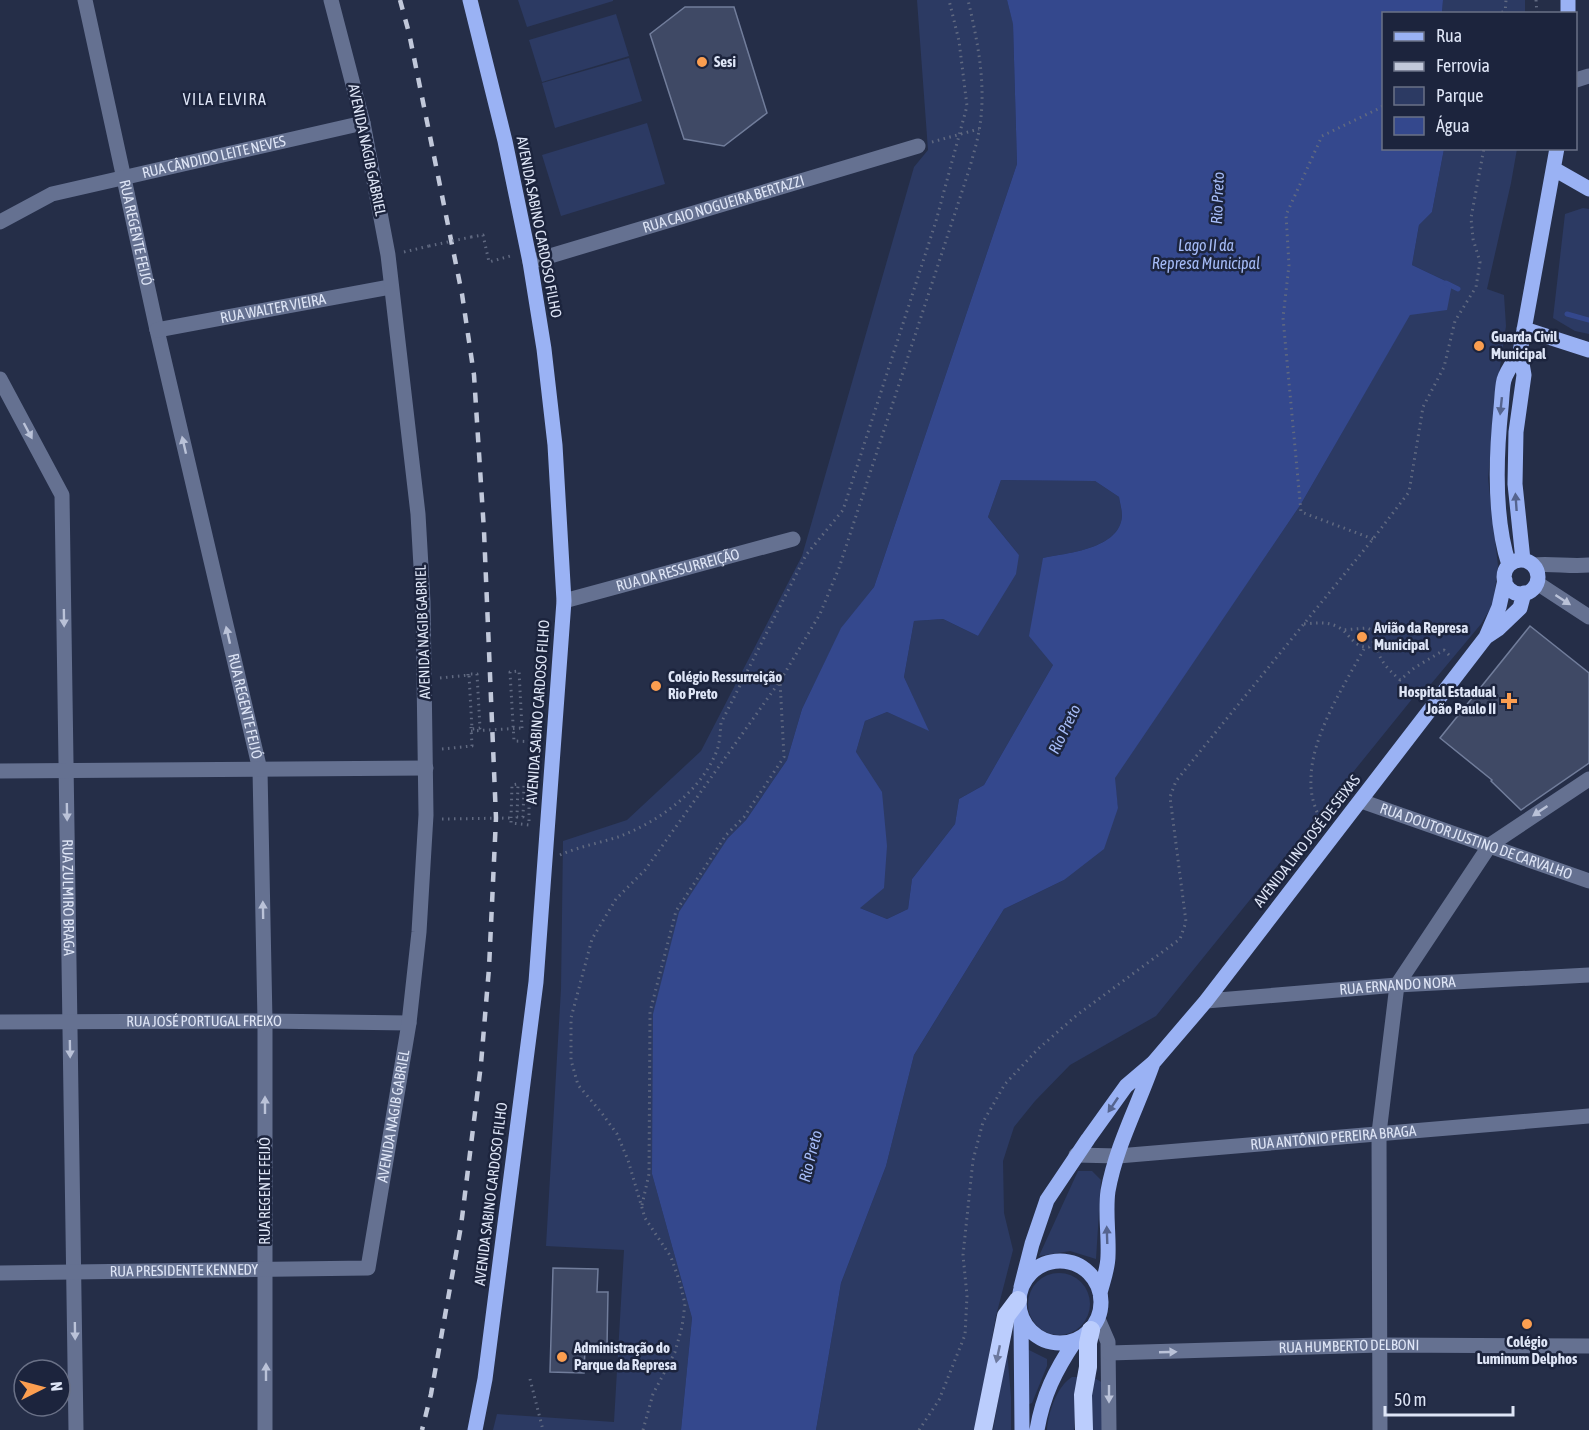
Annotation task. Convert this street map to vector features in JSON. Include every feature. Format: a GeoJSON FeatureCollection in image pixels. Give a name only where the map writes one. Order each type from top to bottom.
{"type":"FeatureCollection","features":[{"type":"Feature","properties":{"kind":"highway"},"geometry":{"type":"LineString","coordinates":[[983,1430],[1006,1316],[1020,1302]]}},
{"type":"Feature","properties":{"kind":"highway"},"geometry":{"type":"LineString","coordinates":[[1084,1430],[1083,1395],[1088,1367],[1088,1343],[1095,1324]]}},
{"type":"Feature","properties":{"kind":"main road","name":"AVENIDA SABINO CARDOSO FILHO"},"geometry":{"type":"LineString","coordinates":[[470,0],[504,141],[544,349],[555,445],[564,601],[536,982],[485,1378],[475,1430]]}},
{"type":"Feature","properties":{"kind":"main road","name":"AVENIDA LINO JOSÉ DE SEIXAS"},"geometry":{"type":"LineString","coordinates":[[1486,638],[1499,607],[1524,572],[1515,484],[1516,432],[1524,375],[1520,352],[1557,150]]}},
{"type":"Feature","properties":{"kind":"main road"},"geometry":{"type":"LineString","coordinates":[[1554,170],[1589,189]]}},
{"type":"Feature","properties":{"kind":"main road"},"geometry":{"type":"LineString","coordinates":[[1524,329],[1589,350]]}},
{"type":"Feature","properties":{"kind":"main road"},"geometry":{"type":"LineString","coordinates":[[1524,572],[1532,590],[1524,593],[1512,591],[1524,572]]}},
{"type":"Feature","properties":{"kind":"main road","name":"AVENIDA LINO JOSÉ DE SEIXAS"},"geometry":{"type":"LineString","coordinates":[[1022,1430],[1020,1302],[1032,1244],[1047,1200],[1126,1086],[1153,1063],[1206,1001],[1486,638],[1520,608],[1524,593]]}},
{"type":"Feature","properties":{"kind":"main road","name":"AVENIDA LINO JOSÉ DE SEIXAS"},"geometry":{"type":"LineString","coordinates":[[1100,1293],[1108,1258],[1108,1191],[1130,1118],[1142,1094],[1153,1063]]}},
{"type":"Feature","properties":{"kind":"main road"},"geometry":{"type":"LineString","coordinates":[[1037,1430],[1042,1403],[1062,1361],[1075,1341],[1095,1324],[1101,1306],[1100,1293],[1095,1280],[1087,1270],[1076,1263],[1063,1260],[1050,1261],[1028,1275],[1020,1302],[1033,1333],[1049,1343],[1062,1344],[1075,1341]]}},
{"type":"Feature","properties":{"kind":"street","name":"RUA REGENTE FEIJÓ"},"geometry":{"type":"LineString","coordinates":[[85,0],[157,330],[260,770],[265,1021],[265,1430]]}},
{"type":"Feature","properties":{"kind":"street","name":"AVENIDA NAGIB GABRIEL"},"geometry":{"type":"LineString","coordinates":[[331,0],[363,123],[388,255],[418,514],[423,602],[426,815],[419,932],[410,1023],[368,1269]]}},
{"type":"Feature","properties":{"kind":"street","name":"RUA CÂNDIDO LEITE NEVES"},"geometry":{"type":"LineString","coordinates":[[0,222],[52,194],[363,123]]}},
{"type":"Feature","properties":{"kind":"street","name":"RUA CAIO NOGUEIRA BERTAZZI"},"geometry":{"type":"LineString","coordinates":[[528,257],[918,146]]}},
{"type":"Feature","properties":{"kind":"street","name":"RUA WALTER VIEIRA"},"geometry":{"type":"LineString","coordinates":[[157,330],[390,287]]}},
{"type":"Feature","properties":{"kind":"street","name":"RUA ZULMIRO BRAGA"},"geometry":{"type":"LineString","coordinates":[[0,380],[5,401],[62,495],[76,1430]]}},
{"type":"Feature","properties":{"kind":"street","name":"RUA DA RESSURREIÇÃO"},"geometry":{"type":"LineString","coordinates":[[564,601],[793,539]]}},
{"type":"Feature","properties":{"kind":"street"},"geometry":{"type":"LineString","coordinates":[[1524,572],[1558,573],[1573,566],[1589,565]]}},
{"type":"Feature","properties":{"kind":"street"},"geometry":{"type":"LineString","coordinates":[[1524,572],[1589,617]]}},
{"type":"Feature","properties":{"kind":"street"},"geometry":{"type":"LineString","coordinates":[[0,771],[426,768]]}},
{"type":"Feature","properties":{"kind":"street"},"geometry":{"type":"LineString","coordinates":[[1380,1430],[1378,1133],[1397,985],[1490,845],[1589,778]]}},
{"type":"Feature","properties":{"kind":"street","name":"RUA DOUTOR JUSTINO DE CARVALHO"},"geometry":{"type":"LineString","coordinates":[[1361,801],[1589,881]]}},
{"type":"Feature","properties":{"kind":"street","name":"RUA ERNANDO NORA"},"geometry":{"type":"LineString","coordinates":[[1206,1001],[1397,985],[1589,975]]}},
{"type":"Feature","properties":{"kind":"street","name":"RUA JOSÉ PORTUGAL FREIXO"},"geometry":{"type":"LineString","coordinates":[[0,1022],[410,1023]]}},
{"type":"Feature","properties":{"kind":"street","name":"RUA ANTÔNIO PEREIRA BRAGA"},"geometry":{"type":"LineString","coordinates":[[1076,1155],[1118,1156],[1589,1116]]}},
{"type":"Feature","properties":{"kind":"street","name":"RUA PRESIDENTE KENNEDY"},"geometry":{"type":"LineString","coordinates":[[0,1273],[368,1269]]}},
{"type":"Feature","properties":{"kind":"street"},"geometry":{"type":"LineString","coordinates":[[1095,1324],[1108,1342],[1109,1430]]}},
{"type":"Feature","properties":{"kind":"street","name":"RUA HUMBERTO DELBONI"},"geometry":{"type":"LineString","coordinates":[[1109,1353],[1380,1345],[1589,1346]]}},
{"type":"Feature","properties":{"kind":"path"},"geometry":{"type":"LineString","coordinates":[[558,856],[641,828],[672,809],[686,796],[715,757],[721,723],[801,565],[843,510],[936,220],[967,106],[959,41],[949,0]]}},
{"type":"Feature","properties":{"kind":"path"},"geometry":{"type":"LineString","coordinates":[[643,1430],[653,1394],[675,1352],[682,1328],[685,1304],[681,1283],[671,1257],[645,1218],[628,1160],[617,1134],[602,1112],[578,1085],[571,1060],[571,1018],[592,939],[616,899],[645,870],[780,681],[820,614],[839,568],[970,167],[979,129],[982,83],[978,43],[968,0]]}},
{"type":"Feature","properties":{"kind":"path"},"geometry":{"type":"LineString","coordinates":[[1505,12],[1506,0]]}},
{"type":"Feature","properties":{"kind":"path"},"geometry":{"type":"LineString","coordinates":[[1373,539],[1301,512],[1283,318],[1289,265],[1286,215],[1322,136],[1382,106]]}},
{"type":"Feature","properties":{"kind":"path"},"geometry":{"type":"LineString","coordinates":[[918,146],[979,129]]}},
{"type":"Feature","properties":{"kind":"path"},"geometry":{"type":"LineString","coordinates":[[919,1430],[939,1400],[965,1335],[967,1296],[963,1255],[973,1160],[983,1122],[1005,1084],[1038,1049],[1077,1015],[1180,939],[1186,922],[1170,797],[1176,781],[1373,539],[1408,492],[1422,407],[1444,367],[1455,321],[1476,287],[1480,262],[1473,239],[1471,218],[1484,150]]}},
{"type":"Feature","properties":{"kind":"path"},"geometry":{"type":"LineString","coordinates":[[388,255],[483,235],[489,262],[528,257]]}},
{"type":"Feature","properties":{"kind":"path"},"geometry":{"type":"LineString","coordinates":[[1304,624],[1327,623],[1343,630],[1354,643],[1365,647]]}},
{"type":"Feature","properties":{"kind":"path"},"geometry":{"type":"LineString","coordinates":[[1343,630],[1367,628],[1374,632],[1376,652],[1382,664],[1400,680],[1414,668],[1444,650],[1463,667]]}},
{"type":"Feature","properties":{"kind":"path"},"geometry":{"type":"LineString","coordinates":[[1330,841],[1313,805],[1311,779],[1314,755],[1333,706],[1365,647],[1376,639]]}},
{"type":"Feature","properties":{"kind":"path"},"geometry":{"type":"LineString","coordinates":[[471,731],[522,728],[519,671],[510,672],[514,741],[539,742]]}},
{"type":"Feature","properties":{"kind":"path"},"geometry":{"type":"LineString","coordinates":[[440,677],[469,675],[472,729],[480,728],[477,674],[468,674],[468,679],[472,746],[442,750]]}},
{"type":"Feature","properties":{"kind":"path"},"geometry":{"type":"LineString","coordinates":[[641,1207],[649,1174],[650,1012],[676,911],[726,835],[744,817],[784,757],[780,681]]}},
{"type":"Feature","properties":{"kind":"path"},"geometry":{"type":"LineString","coordinates":[[512,784],[518,784],[517,817],[524,817],[524,785],[529,784],[529,825],[511,823],[511,818],[512,784]]}},
{"type":"Feature","properties":{"kind":"path"},"geometry":{"type":"LineString","coordinates":[[426,815],[438,815],[438,819],[511,818]]}},
{"type":"Feature","properties":{"kind":"path"},"geometry":{"type":"LineString","coordinates":[[530,1379],[543,1430]]}},
{"type":"Feature","properties":{"kind":"green space"},"geometry":{"type":"Polygon","coordinates":[[[518,0],[613,0],[613,1],[527,27],[518,0]]]}},
{"type":"Feature","properties":{"kind":"green space"},"geometry":{"type":"Polygon","coordinates":[[[917,0],[1007,0],[1013,23],[1017,164],[874,587],[841,629],[802,709],[787,760],[746,820],[728,838],[652,1174],[692,1318],[681,1430],[493,1430],[497,1414],[614,1422],[624,1250],[546,1246],[561,989],[563,841],[627,820],[701,751],[802,556],[914,167],[928,150],[917,0]]]}},
{"type":"Feature","properties":{"kind":"green space"},"geometry":{"type":"Polygon","coordinates":[[[1443,0],[1525,0],[1525,12],[1442,12],[1443,0]]]}},
{"type":"Feature","properties":{"kind":"green space"},"geometry":{"type":"Polygon","coordinates":[[[616,14],[629,56],[542,82],[529,40],[616,14]]]}},
{"type":"Feature","properties":{"kind":"green space"},"geometry":{"type":"Polygon","coordinates":[[[629,58],[642,101],[555,128],[542,83],[629,58]]]}},
{"type":"Feature","properties":{"kind":"green space"},"geometry":{"type":"Polygon","coordinates":[[[647,123],[665,184],[561,216],[542,155],[647,123]]]}},
{"type":"Feature","properties":{"kind":"green space"},"geometry":{"type":"Polygon","coordinates":[[[1444,150],[1517,150],[1487,289],[1504,295],[1506,326],[1488,478],[1498,566],[1493,604],[1481,624],[1431,684],[1421,688],[1156,1016],[1070,1065],[1035,1101],[1014,1127],[1003,1161],[1004,1213],[1013,1250],[996,1316],[975,1430],[816,1430],[841,1283],[886,1166],[914,1055],[1004,909],[1064,880],[1118,808],[1114,778],[1301,504],[1410,314],[1452,284],[1412,265],[1419,225],[1432,212],[1444,150]]]}},
{"type":"Feature","properties":{"kind":"green space"},"geometry":{"type":"Polygon","coordinates":[[[1583,208],[1589,209],[1589,334],[1575,331],[1553,318],[1565,214],[1583,208]]]}},
{"type":"Feature","properties":{"kind":"green space"},"geometry":{"type":"Polygon","coordinates":[[[1001,480],[1095,481],[1119,497],[1122,516],[1119,527],[1112,536],[1091,548],[1043,558],[1053,665],[984,785],[959,799],[955,824],[912,879],[908,909],[887,919],[860,908],[856,752],[865,721],[887,712],[928,730],[904,677],[914,621],[943,619],[978,636],[1019,555],[988,517],[1001,480]]]}},
{"type":"Feature","properties":{"kind":"green space"},"geometry":{"type":"Polygon","coordinates":[[[1078,1171],[1092,1171],[1101,1180],[1096,1259],[1070,1251],[1039,1256],[1078,1171]]]}},
{"type":"Feature","properties":{"kind":"green space"},"geometry":{"type":"Polygon","coordinates":[[[1059,1273],[1081,1282],[1090,1304],[1081,1326],[1059,1335],[1037,1326],[1028,1304],[1037,1282],[1059,1273]]]}},
{"type":"Feature","properties":{"kind":"green space"},"geometry":{"type":"Polygon","coordinates":[[[1027,1349],[1047,1359],[1047,1366],[1032,1403],[1027,1405],[1027,1349]]]}},
{"type":"Feature","properties":{"kind":"green space"},"geometry":{"type":"Polygon","coordinates":[[[1007,1351],[1011,1430],[993,1430],[1007,1351]]]}},
{"type":"Feature","properties":{"kind":"green space"},"geometry":{"type":"Polygon","coordinates":[[[1091,1376],[1103,1383],[1103,1430],[1090,1430],[1091,1376]]]}},
{"type":"Feature","properties":{"kind":"green space"},"geometry":{"type":"Polygon","coordinates":[[[1072,1377],[1078,1377],[1074,1430],[1047,1430],[1054,1400],[1072,1377]]]}},
{"type":"Feature","properties":{"kind":"water","name":"Lago II da Represa Municipal"},"geometry":{"type":"Polygon","coordinates":[[[1007,0],[1443,0],[1442,12],[1382,12],[1382,150],[1444,150],[1432,212],[1419,225],[1412,265],[1452,284],[1447,310],[1410,315],[1301,504],[1115,778],[1118,808],[1104,849],[1064,880],[1004,909],[914,1055],[886,1166],[841,1283],[816,1430],[681,1430],[692,1318],[652,1174],[653,1014],[679,912],[728,838],[746,820],[787,760],[802,709],[841,628],[874,587],[1017,164],[1013,24],[1007,0]],[[1001,480],[988,517],[1019,555],[1016,574],[978,636],[943,619],[914,621],[904,677],[929,731],[887,712],[865,721],[856,752],[882,792],[887,846],[884,888],[860,908],[887,919],[908,909],[912,879],[955,824],[959,799],[984,785],[1053,665],[1029,636],[1043,558],[1091,548],[1112,536],[1119,527],[1122,516],[1119,497],[1095,481],[1001,480]]]}},
{"type":"Feature","properties":{"kind":"building"},"geometry":{"type":"Polygon","coordinates":[[[685,7],[734,7],[767,113],[724,146],[684,139],[650,34],[685,7]]]}},
{"type":"Feature","properties":{"kind":"building"},"geometry":{"type":"Polygon","coordinates":[[[1530,626],[1589,673],[1589,763],[1521,810],[1492,780],[1440,738],[1530,626]]]}},
{"type":"Feature","properties":{"kind":"building"},"geometry":{"type":"Polygon","coordinates":[[[553,1268],[598,1269],[597,1292],[608,1292],[607,1347],[585,1348],[584,1373],[550,1372],[553,1268]]]}},
{"type":"Feature","properties":{"kind":"waterway"},"geometry":{"type":"LineString","coordinates":[[1446,283],[1458,289]]}},
{"type":"Feature","properties":{"kind":"waterway"},"geometry":{"type":"LineString","coordinates":[[1567,314],[1589,320]]}},
{"type":"Feature","properties":{"kind":"railway"},"geometry":{"type":"LineString","coordinates":[[400,0],[409,33],[462,294],[474,375],[484,531],[496,818],[489,968],[481,1064],[461,1226],[431,1394],[422,1430]]}},
{"type":"Feature","properties":{"kind":"place","name":"Sesi"},"geometry":{"type":"Point","coordinates":[702,62]}},
{"type":"Feature","properties":{"kind":"place","name":"Guarda Civil Municipal"},"geometry":{"type":"Point","coordinates":[1479,346]}},
{"type":"Feature","properties":{"kind":"place","name":"Avião da Represa Municipal"},"geometry":{"type":"Point","coordinates":[1362,637]}},
{"type":"Feature","properties":{"kind":"place","name":"Colégio Ressurreição Rio Preto"},"geometry":{"type":"Point","coordinates":[656,686]}},
{"type":"Feature","properties":{"kind":"place","name":"Hospital Estadual João Paulo II"},"geometry":{"type":"Point","coordinates":[1509,701]}},
{"type":"Feature","properties":{"kind":"place","name":"Colégio Luminum Delphos"},"geometry":{"type":"Point","coordinates":[1527,1324]}},
{"type":"Feature","properties":{"kind":"place","name":"Administração do Parque da Represa"},"geometry":{"type":"Point","coordinates":[562,1357]}},
{"type":"Feature","properties":{"kind":"district","name":"VILA ELVIRA"},"geometry":{"type":"Point","coordinates":[225,99]}},
{"type":"Feature","properties":{"kind":"water label","name":"Rio Preto"},"geometry":{"type":"Point","coordinates":[1217,198]}},
{"type":"Feature","properties":{"kind":"water label","name":"Rio Preto"},"geometry":{"type":"Point","coordinates":[1064,729]}},
{"type":"Feature","properties":{"kind":"water label","name":"Rio Preto"},"geometry":{"type":"Point","coordinates":[810,1156]}}]}
